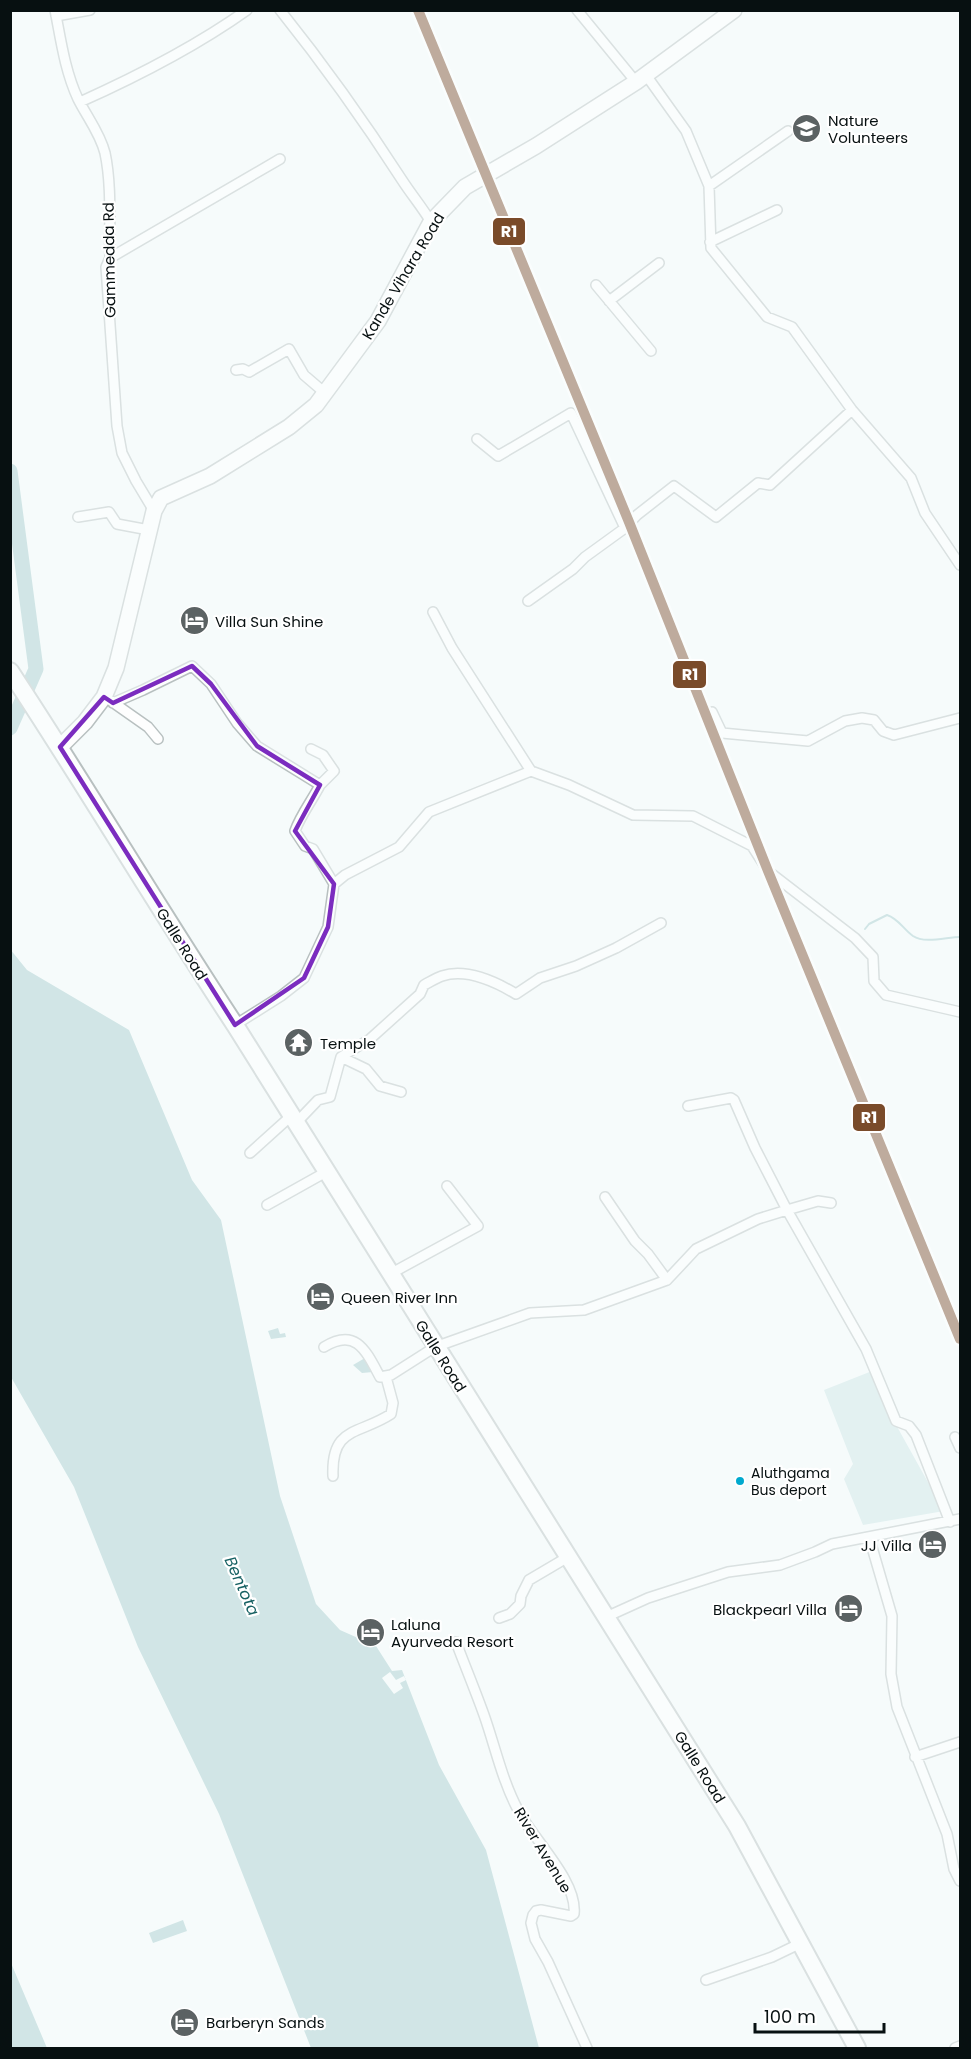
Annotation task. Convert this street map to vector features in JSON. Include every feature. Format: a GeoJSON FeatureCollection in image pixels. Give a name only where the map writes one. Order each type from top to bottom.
{"type":"FeatureCollection","features":[{"type":"Feature","properties":{"kind":"highway","name":"Galle Road"},"geometry":{"type":"LineString","coordinates":[[10,671],[57,741],[193,962],[235,1025],[737,1826],[857,2049]]}},
{"type":"Feature","properties":{"kind":"main road","name":"Kande Vihara Road"},"geometry":{"type":"LineString","coordinates":[[154,511],[161,498],[210,476],[290,427],[316,405],[378,321],[431,222],[465,187],[536,146],[641,79],[734,10]]}},
{"type":"Feature","properties":{"kind":"main road"},"geometry":{"type":"LineString","coordinates":[[57,741],[85,722],[108,700],[154,511]]}},
{"type":"Feature","properties":{"kind":"street"},"geometry":{"type":"LineString","coordinates":[[55,13],[90,10]]}},
{"type":"Feature","properties":{"kind":"street"},"geometry":{"type":"LineString","coordinates":[[80,102],[162,63],[206,38],[247,10]]}},
{"type":"Feature","properties":{"kind":"street"},"geometry":{"type":"LineString","coordinates":[[280,10],[390,159],[431,222]]}},
{"type":"Feature","properties":{"kind":"street"},"geometry":{"type":"LineString","coordinates":[[578,10],[686,131],[709,186],[711,248],[767,317],[792,327],[852,410],[912,478],[925,513],[960,565]]}},
{"type":"Feature","properties":{"kind":"street","name":"Gammedda Rd"},"geometry":{"type":"LineString","coordinates":[[55,13],[65,62],[80,102],[100,137],[105,152],[111,258],[106,267],[117,426],[122,453],[154,511]]}},
{"type":"Feature","properties":{"kind":"street"},"geometry":{"type":"LineString","coordinates":[[709,186],[788,131]]}},
{"type":"Feature","properties":{"kind":"street"},"geometry":{"type":"LineString","coordinates":[[111,258],[279,159]]}},
{"type":"Feature","properties":{"kind":"street"},"geometry":{"type":"LineString","coordinates":[[710,242],[777,210]]}},
{"type":"Feature","properties":{"kind":"street"},"geometry":{"type":"LineString","coordinates":[[609,301],[659,263]]}},
{"type":"Feature","properties":{"kind":"street"},"geometry":{"type":"LineString","coordinates":[[596,285],[651,351]]}},
{"type":"Feature","properties":{"kind":"street"},"geometry":{"type":"LineString","coordinates":[[236,370],[243,369],[249,372],[289,349],[304,375],[325,393]]}},
{"type":"Feature","properties":{"kind":"street"},"geometry":{"type":"LineString","coordinates":[[528,600],[573,569],[674,486],[717,517],[758,483],[770,485],[852,410]]}},
{"type":"Feature","properties":{"kind":"street"},"geometry":{"type":"LineString","coordinates":[[477,439],[498,456],[571,413],[625,528]]}},
{"type":"Feature","properties":{"kind":"street"},"geometry":{"type":"LineString","coordinates":[[78,517],[110,512],[117,524],[149,530]]}},
{"type":"Feature","properties":{"kind":"street"},"geometry":{"type":"LineString","coordinates":[[433,612],[452,648],[531,771],[569,785],[633,815],[693,816],[752,846],[768,871],[855,938],[873,957],[874,981],[886,995],[960,1012]]}},
{"type":"Feature","properties":{"kind":"street"},"geometry":{"type":"LineString","coordinates":[[108,700],[143,690],[192,666],[211,684],[237,723],[256,746],[320,785]]}},
{"type":"Feature","properties":{"kind":"street"},"geometry":{"type":"LineString","coordinates":[[108,700],[148,726],[158,739]]}},
{"type":"Feature","properties":{"kind":"street"},"geometry":{"type":"LineString","coordinates":[[711,712],[722,733],[808,741],[845,721],[862,718],[874,720],[883,731],[894,735],[960,718]]}},
{"type":"Feature","properties":{"kind":"street"},"geometry":{"type":"LineString","coordinates":[[235,1025],[281,996],[304,978],[328,927],[334,884],[313,849],[305,846],[295,831],[320,785],[334,771],[323,755],[311,749]]}},
{"type":"Feature","properties":{"kind":"street"},"geometry":{"type":"LineString","coordinates":[[334,884],[399,847],[429,813],[531,771]]}},
{"type":"Feature","properties":{"kind":"street"},"geometry":{"type":"LineString","coordinates":[[250,1153],[318,1100],[330,1097],[341,1057],[370,1039],[420,994],[424,985],[443,975],[460,975],[497,983],[516,994],[540,978],[576,966],[616,948],[661,923]]}},
{"type":"Feature","properties":{"kind":"street"},"geometry":{"type":"LineString","coordinates":[[341,1057],[366,1069],[380,1086],[401,1092]]}},
{"type":"Feature","properties":{"kind":"street"},"geometry":{"type":"LineString","coordinates":[[688,1106],[731,1098],[734,1100],[755,1148],[787,1210],[867,1349],[896,1421],[909,1426],[916,1435],[950,1522]]}},
{"type":"Feature","properties":{"kind":"street"},"geometry":{"type":"LineString","coordinates":[[267,1205],[327,1172]]}},
{"type":"Feature","properties":{"kind":"street"},"geometry":{"type":"LineString","coordinates":[[390,1274],[478,1226],[447,1186]]}},
{"type":"Feature","properties":{"kind":"street"},"geometry":{"type":"LineString","coordinates":[[605,1197],[635,1241],[648,1254],[667,1280]]}},
{"type":"Feature","properties":{"kind":"street"},"geometry":{"type":"LineString","coordinates":[[324,1347],[342,1338],[351,1339],[362,1348],[380,1377],[386,1377],[435,1347],[530,1313],[584,1310],[667,1280],[696,1249],[758,1219],[818,1201],[831,1203]]}},
{"type":"Feature","properties":{"kind":"street"},"geometry":{"type":"LineString","coordinates":[[333,1476],[332,1460],[335,1450],[344,1437],[391,1414],[393,1403],[386,1377]]}},
{"type":"Feature","properties":{"kind":"street"},"geometry":{"type":"LineString","coordinates":[[955,1437],[960,1448]]}},
{"type":"Feature","properties":{"kind":"street"},"geometry":{"type":"LineString","coordinates":[[606,1617],[648,1598],[728,1572],[780,1565],[832,1544],[960,1519]]}},
{"type":"Feature","properties":{"kind":"street"},"geometry":{"type":"LineString","coordinates":[[869,1537],[892,1616],[891,1674],[897,1707],[946,1834],[954,1869],[960,1881]]}},
{"type":"Feature","properties":{"kind":"street"},"geometry":{"type":"LineString","coordinates":[[499,1618],[510,1614],[520,1604],[521,1596],[529,1581],[568,1557]]}},
{"type":"Feature","properties":{"kind":"street","name":"River Avenue"},"geometry":{"type":"LineString","coordinates":[[456,1642],[484,1715],[504,1779],[518,1812],[551,1858],[571,1895],[574,1914],[571,1916],[536,1911],[531,1923],[535,1940],[548,1962],[586,2049]]}},
{"type":"Feature","properties":{"kind":"street"},"geometry":{"type":"LineString","coordinates":[[915,1757],[960,1742]]}},
{"type":"Feature","properties":{"kind":"street"},"geometry":{"type":"LineString","coordinates":[[706,1980],[772,1957],[801,1943]]}},
{"type":"Feature","properties":{"kind":"street"},"geometry":{"type":"LineString","coordinates":[[956,2049],[960,2046]]}},
{"type":"Feature","properties":{"kind":"highlighted area"},"geometry":{"type":"Polygon","coordinates":[[[192,666],[211,684],[257,746],[320,785],[295,831],[334,884],[328,927],[304,978],[235,1025],[60,747],[104,697],[113,703],[192,666]]]}},
{"type":"Feature","properties":{"kind":"shaded area"},"geometry":{"type":"Polygon","coordinates":[[[872,1371],[895,1423],[944,1511],[863,1525],[844,1479],[853,1464],[824,1390],[872,1371]]]}},
{"type":"Feature","properties":{"kind":"water","name":"Bentota"},"geometry":{"type":"Polygon","coordinates":[[[10,949],[27,970],[129,1030],[192,1180],[221,1220],[280,1496],[316,1604],[340,1630],[376,1646],[392,1671],[402,1670],[439,1765],[486,1850],[539,2048],[311,2048],[219,1814],[138,1647],[74,1487],[11,1377],[10,949]]]}},
{"type":"Feature","properties":{"kind":"water"},"geometry":{"type":"Polygon","coordinates":[[[278,1328],[280,1334],[285,1333],[286,1337],[271,1339],[268,1331],[278,1328]]]}},
{"type":"Feature","properties":{"kind":"water"},"geometry":{"type":"Polygon","coordinates":[[[365,1358],[373,1372],[362,1373],[353,1365],[365,1358]]]}},
{"type":"Feature","properties":{"kind":"water"},"geometry":{"type":"Polygon","coordinates":[[[183,1920],[187,1931],[153,1943],[149,1933],[183,1920]]]}},
{"type":"Feature","properties":{"kind":"water"},"geometry":{"type":"Polygon","coordinates":[[[11,1963],[47,2048],[11,2048],[11,1963]]]}},
{"type":"Feature","properties":{"kind":"pier"},"geometry":{"type":"Polygon","coordinates":[[[390,1672],[396,1680],[404,1676],[406,1680],[400,1683],[403,1688],[394,1694],[382,1678],[390,1672]]]}},
{"type":"Feature","properties":{"kind":"waterway"},"geometry":{"type":"LineString","coordinates":[[10,471],[36,669],[10,728]]}},
{"type":"Feature","properties":{"kind":"waterway"},"geometry":{"type":"LineString","coordinates":[[865,929],[869,924],[887,915],[895,919],[913,936],[924,940],[960,937]]}},
{"type":"Feature","properties":{"kind":"transit line","name":"R1"},"geometry":{"type":"LineString","coordinates":[[418,10],[629,522],[768,871],[960,1339]]}},
{"type":"Feature","properties":{"kind":"place","name":"Nature Volunteers"},"geometry":{"type":"Point","coordinates":[807,129]}},
{"type":"Feature","properties":{"kind":"place","name":"Villa Sun Shine"},"geometry":{"type":"Point","coordinates":[194,621]}},
{"type":"Feature","properties":{"kind":"place","name":"Temple"},"geometry":{"type":"Point","coordinates":[299,1043]}},
{"type":"Feature","properties":{"kind":"place","name":"Queen River Inn"},"geometry":{"type":"Point","coordinates":[320,1297]}},
{"type":"Feature","properties":{"kind":"place","name":"Aluthgama Bus deport"},"geometry":{"type":"Point","coordinates":[740,1481]}},
{"type":"Feature","properties":{"kind":"place","name":"JJ Villa"},"geometry":{"type":"Point","coordinates":[933,1545]}},
{"type":"Feature","properties":{"kind":"place","name":"Blackpearl Villa"},"geometry":{"type":"Point","coordinates":[848,1609]}},
{"type":"Feature","properties":{"kind":"place","name":"Laluna Ayurveda Resort"},"geometry":{"type":"Point","coordinates":[370,1633]}},
{"type":"Feature","properties":{"kind":"place","name":"Barberyn Sands"},"geometry":{"type":"Point","coordinates":[185,2022]}}]}
